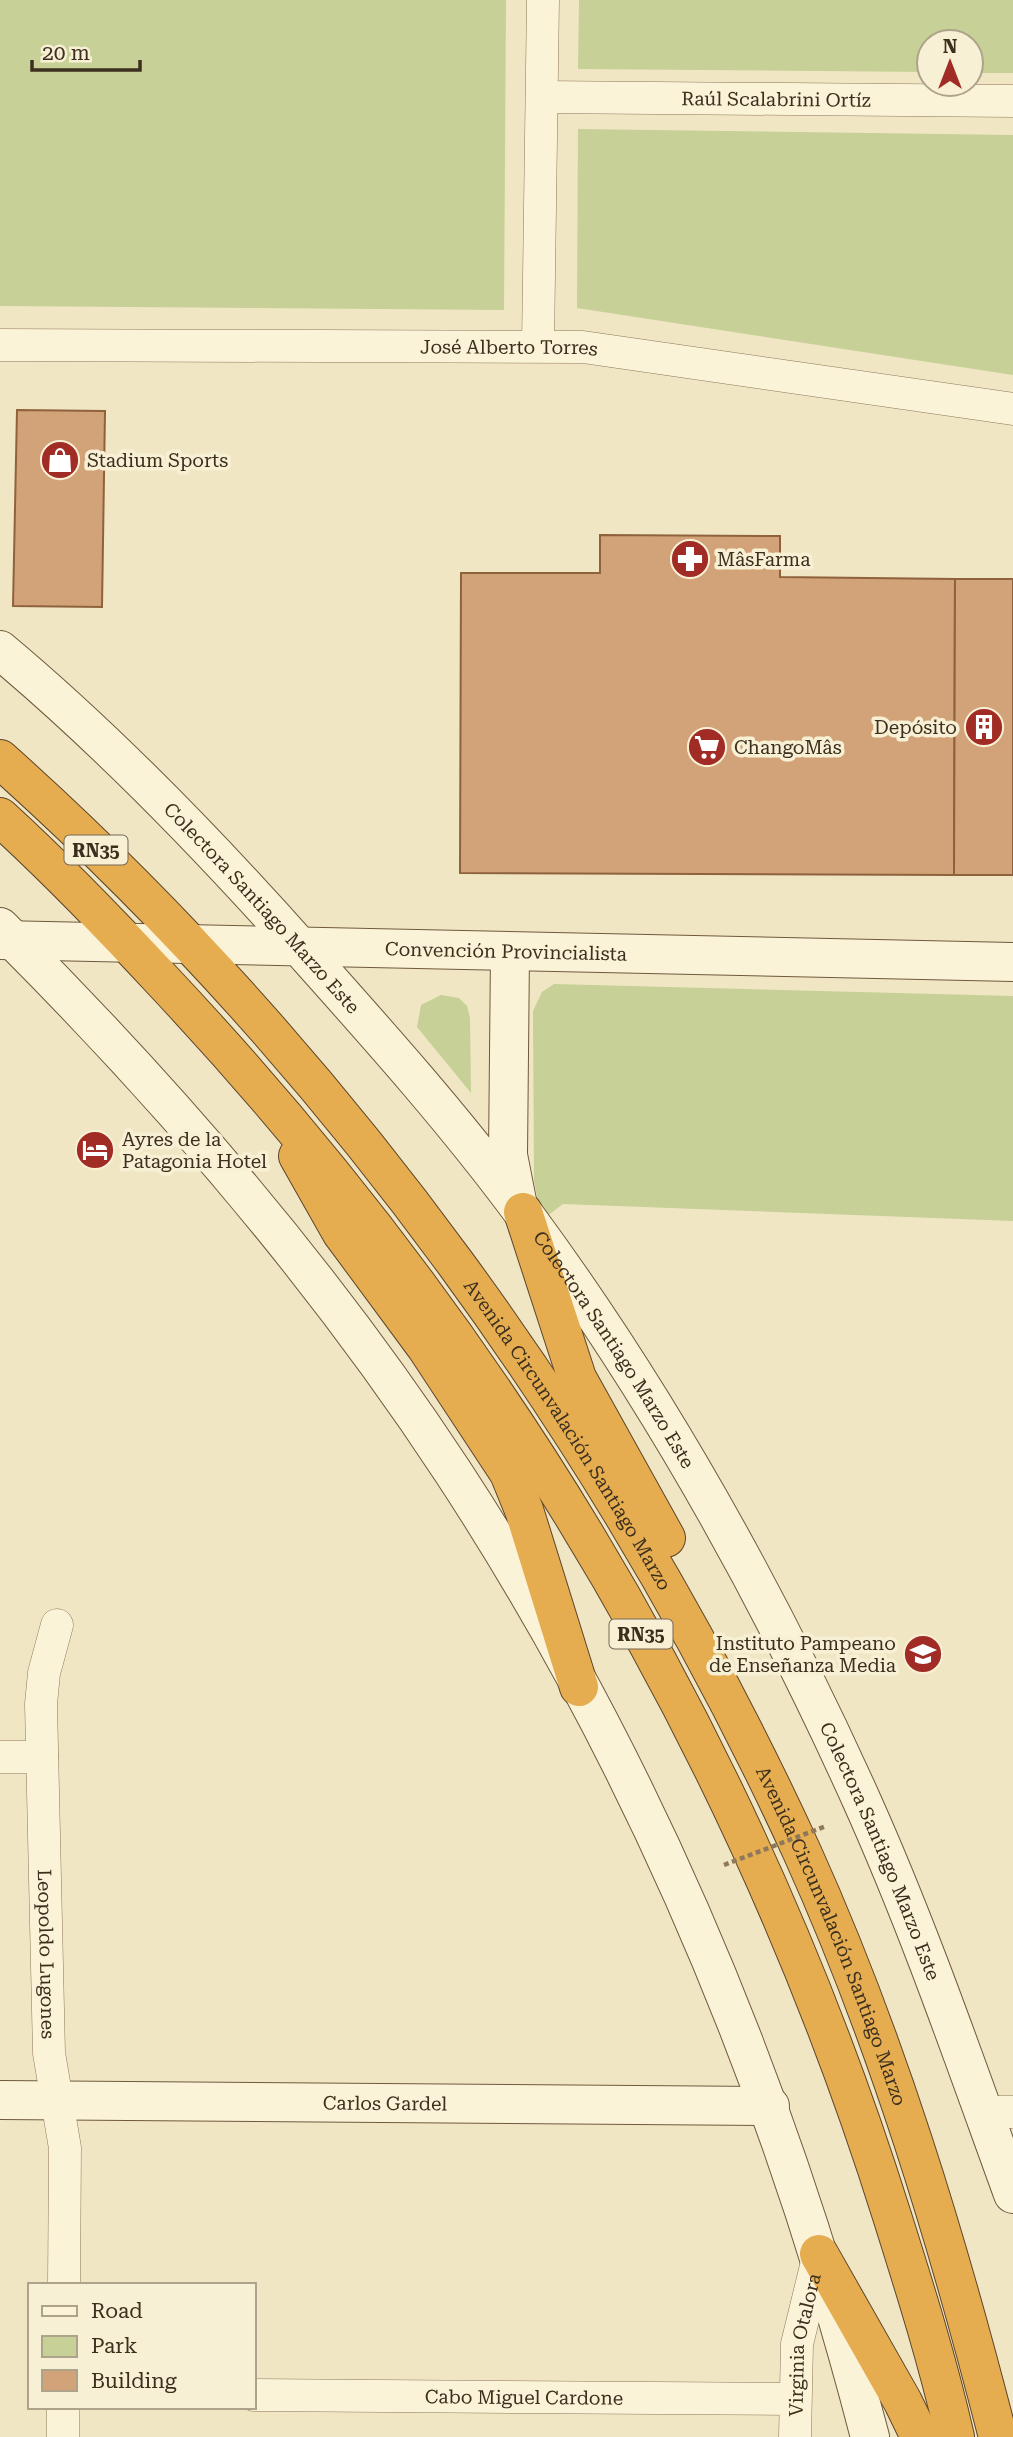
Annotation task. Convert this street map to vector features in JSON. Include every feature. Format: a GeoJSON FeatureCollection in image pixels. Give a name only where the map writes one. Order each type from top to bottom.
{"type":"FeatureCollection","features":[{"type":"Feature","properties":{"kind":"highway","name":"Avenida Circunvalación Santiago Marzo"},"geometry":{"type":"LineString","coordinates":[[4,762],[190,944],[258,1020],[387,1176],[515,1347],[592,1465],[653,1569],[769,1785],[830,1918],[907,2122],[948,2250],[998,2437]]}},
{"type":"Feature","properties":{"kind":"highway","name":"Avenida Circunvalación Santiago Marzo"},"geometry":{"type":"LineString","coordinates":[[0,817],[127,943],[263,1089],[398,1256],[517,1424],[614,1585],[718,1778],[778,1902],[854,2099],[916,2293],[955,2437]]}},
{"type":"Feature","properties":{"kind":"highway"},"geometry":{"type":"LineString","coordinates":[[263,1089],[337,1226],[426,1347],[509,1473],[524,1510],[579,1687]]}},
{"type":"Feature","properties":{"kind":"highway"},"geometry":{"type":"LineString","coordinates":[[523,1212],[574,1370],[592,1409],[712,1621],[769,1785]]}},
{"type":"Feature","properties":{"kind":"highway"},"geometry":{"type":"LineString","coordinates":[[907,2122],[986,2295],[1013,2391]]}},
{"type":"Feature","properties":{"kind":"highway"},"geometry":{"type":"LineString","coordinates":[[819,2254],[904,2402],[920,2437]]}},
{"type":"Feature","properties":{"kind":"street"},"geometry":{"type":"LineString","coordinates":[[538,345],[543,0]]}},
{"type":"Feature","properties":{"kind":"street","name":"Raúl Scalabrini Ortíz"},"geometry":{"type":"LineString","coordinates":[[542,97],[1013,102]]}},
{"type":"Feature","properties":{"kind":"street","name":"José Alberto Torres"},"geometry":{"type":"LineString","coordinates":[[0,345],[538,345],[629,353],[1013,410]]}},
{"type":"Feature","properties":{"kind":"street","name":"Colectora Santiago Marzo Este"},"geometry":{"type":"LineString","coordinates":[[0,650],[174,812],[300,947],[419,1083],[523,1212],[585,1302],[657,1415],[786,1644],[894,1876],[998,2112],[1013,2194]]}},
{"type":"Feature","properties":{"kind":"street"},"geometry":{"type":"LineString","coordinates":[[4,936],[96,1024],[187,1124],[334,1305],[408,1406],[477,1509],[579,1687],[691,1912],[770,2106],[819,2254],[870,2437]]}},
{"type":"Feature","properties":{"kind":"street","name":"Convención Provincialista"},"geometry":{"type":"LineString","coordinates":[[4,936],[127,943],[1013,962]]}},
{"type":"Feature","properties":{"kind":"street"},"geometry":{"type":"LineString","coordinates":[[510,952],[508,1155],[512,1184],[523,1212]]}},
{"type":"Feature","properties":{"kind":"street","name":"Leopoldo Lugones"},"geometry":{"type":"LineString","coordinates":[[57,1625],[42,1684],[42,1757],[49,2045],[65,2157],[64,2283]]}},
{"type":"Feature","properties":{"kind":"street"},"geometry":{"type":"LineString","coordinates":[[0,1757],[42,1757]]}},
{"type":"Feature","properties":{"kind":"street","name":"Carlos Gardel"},"geometry":{"type":"LineString","coordinates":[[0,2100],[770,2106]]}},
{"type":"Feature","properties":{"kind":"street","name":"Virginia Otalora"},"geometry":{"type":"LineString","coordinates":[[795,2437],[797,2344],[819,2254]]}},
{"type":"Feature","properties":{"kind":"street","name":"Cabo Miguel Cardone"},"geometry":{"type":"LineString","coordinates":[[256,2395],[795,2399]]}},
{"type":"Feature","properties":{"kind":"street"},"geometry":{"type":"LineString","coordinates":[[63,2409],[63,2437]]}},
{"type":"Feature","properties":{"kind":"path"},"geometry":{"type":"LineString","coordinates":[[724,1865],[826,1826]]}},
{"type":"Feature","properties":{"kind":"green space"},"geometry":{"type":"Polygon","coordinates":[[[0,0],[506,0],[504,310],[0,306],[0,0]]]}},
{"type":"Feature","properties":{"kind":"green space"},"geometry":{"type":"Polygon","coordinates":[[[579,0],[1013,0],[1013,73],[985,73],[985,28],[915,28],[915,72],[578,69],[579,0]]]}},
{"type":"Feature","properties":{"kind":"green space"},"geometry":{"type":"Polygon","coordinates":[[[578,129],[1013,135],[1013,375],[577,308],[578,129]]]}},
{"type":"Feature","properties":{"kind":"green space"},"geometry":{"type":"Polygon","coordinates":[[[554,984],[1013,996],[1013,1221],[563,1204],[547,1216],[538,1203],[534,1180],[533,1011],[542,992],[554,984]]]}},
{"type":"Feature","properties":{"kind":"green space"},"geometry":{"type":"Polygon","coordinates":[[[441,995],[459,998],[467,1006],[470,1018],[471,1093],[417,1027],[421,1005],[441,995]]]}},
{"type":"Feature","properties":{"kind":"building","name":"Stadium Sports"},"geometry":{"type":"Polygon","coordinates":[[[17,410],[105,411],[102,607],[13,606],[17,410]]]}},
{"type":"Feature","properties":{"kind":"building","name":"ChangoMâs"},"geometry":{"type":"Polygon","coordinates":[[[600,535],[780,536],[780,577],[955,579],[954,875],[460,873],[461,573],[600,573],[600,535]]]}},
{"type":"Feature","properties":{"kind":"building","name":"Depósito"},"geometry":{"type":"Polygon","coordinates":[[[955,579],[1013,579],[1013,875],[954,875],[955,579]]]}},
{"type":"Feature","properties":{"kind":"place","name":"Stadium Sports"},"geometry":{"type":"Point","coordinates":[60,460]}},
{"type":"Feature","properties":{"kind":"place","name":"MâsFarma"},"geometry":{"type":"Point","coordinates":[690,559]}},
{"type":"Feature","properties":{"kind":"place","name":"Depósito"},"geometry":{"type":"Point","coordinates":[984,727]}},
{"type":"Feature","properties":{"kind":"place","name":"ChangoMâs"},"geometry":{"type":"Point","coordinates":[707,747]}},
{"type":"Feature","properties":{"kind":"place","name":"Ayres de la Patagonia Hotel"},"geometry":{"type":"Point","coordinates":[95,1150]}},
{"type":"Feature","properties":{"kind":"place","name":"Instituto Pampeano de Enseñanza Media"},"geometry":{"type":"Point","coordinates":[923,1654]}}]}
